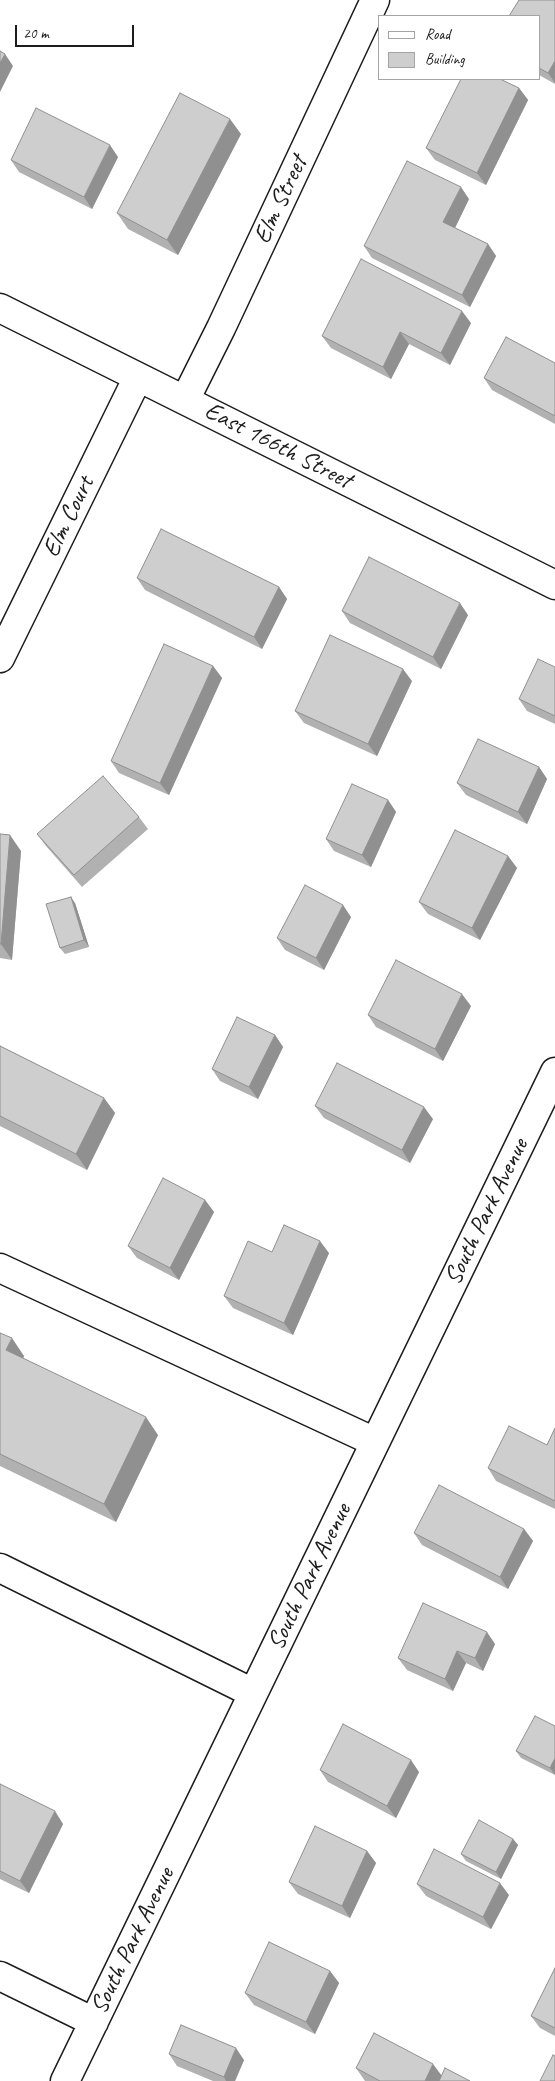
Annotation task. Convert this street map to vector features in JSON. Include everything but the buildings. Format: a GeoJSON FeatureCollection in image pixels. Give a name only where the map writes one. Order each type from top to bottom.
{"type":"FeatureCollection","features":[{"type":"Feature","properties":{"kind":"street","name":"Elm Street"},"geometry":{"type":"LineString","coordinates":[[185,400],[375,0]]}},
{"type":"Feature","properties":{"kind":"street","name":"East 166th Street"},"geometry":{"type":"LineString","coordinates":[[0,308],[555,585]]}},
{"type":"Feature","properties":{"kind":"street","name":"Elm Court"},"geometry":{"type":"LineString","coordinates":[[0,658],[138,377]]}},
{"type":"Feature","properties":{"kind":"street","name":"South Park Avenue"},"geometry":{"type":"LineString","coordinates":[[65,2081],[555,1072]]}},
{"type":"Feature","properties":{"kind":"street"},"geometry":{"type":"LineString","coordinates":[[0,1268],[376,1442]]}},
{"type":"Feature","properties":{"kind":"street"},"geometry":{"type":"LineString","coordinates":[[0,1568],[253,1694]]}},
{"type":"Feature","properties":{"kind":"street"},"geometry":{"type":"LineString","coordinates":[[0,1976],[94,2022]]}}]}
